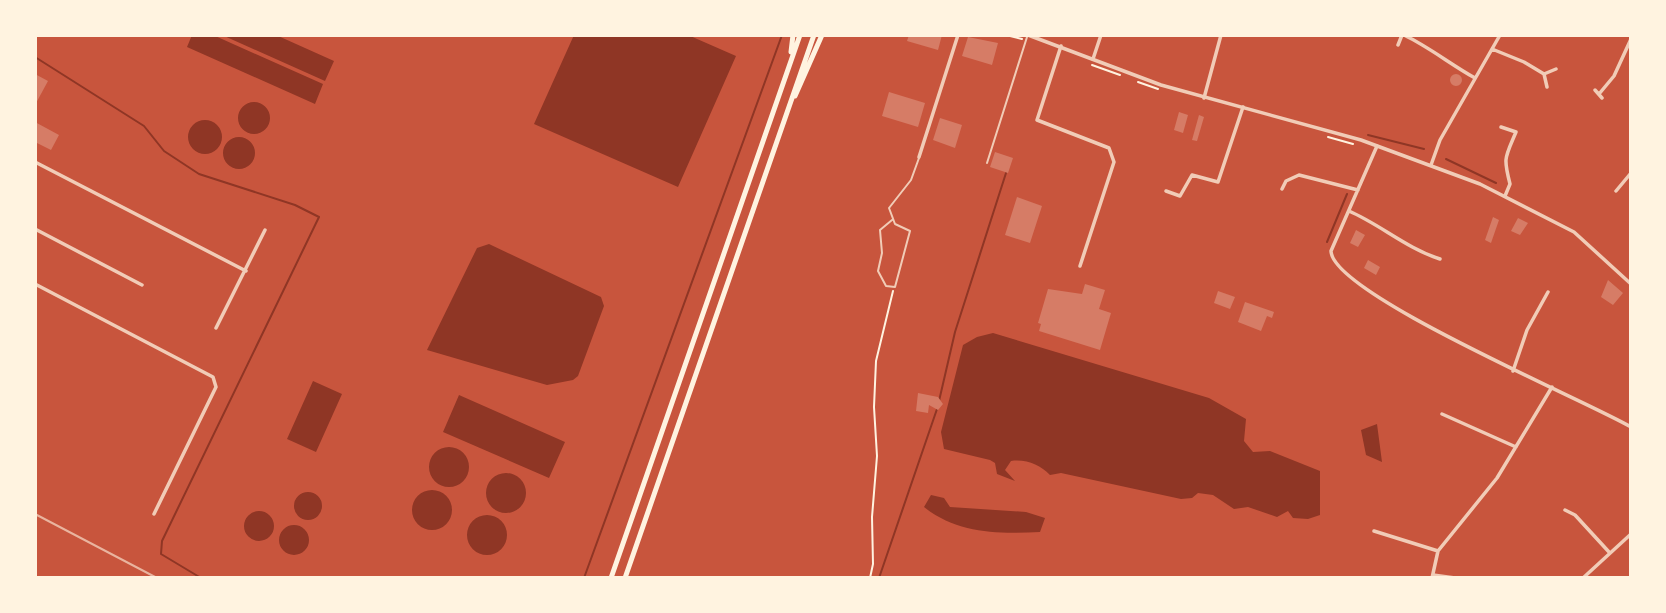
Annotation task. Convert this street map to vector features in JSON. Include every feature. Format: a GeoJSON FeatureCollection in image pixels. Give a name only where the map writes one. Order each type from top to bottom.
{"type":"FeatureCollection","features":[{"type":"Feature","properties":{"kind":"highway"},"geometry":{"type":"LineString","coordinates":[[790,62],[793,35]]}},
{"type":"Feature","properties":{"kind":"highway"},"geometry":{"type":"LineString","coordinates":[[611,578],[800,35]]}},
{"type":"Feature","properties":{"kind":"highway"},"geometry":{"type":"LineString","coordinates":[[625,578],[814,35]]}},
{"type":"Feature","properties":{"kind":"highway"},"geometry":{"type":"LineString","coordinates":[[790,104],[802,86],[822,35]]}},
{"type":"Feature","properties":{"kind":"street"},"geometry":{"type":"LineString","coordinates":[[919,158],[958,35]]}},
{"type":"Feature","properties":{"kind":"street"},"geometry":{"type":"LineString","coordinates":[[1028,35],[1204,98],[1377,146],[1431,165],[1505,196],[1574,232],[1631,284]]}},
{"type":"Feature","properties":{"kind":"street"},"geometry":{"type":"LineString","coordinates":[[1093,59],[1101,35]]}},
{"type":"Feature","properties":{"kind":"street"},"geometry":{"type":"LineString","coordinates":[[1204,98],[1221,35]]}},
{"type":"Feature","properties":{"kind":"street"},"geometry":{"type":"LineString","coordinates":[[1398,45],[1403,35],[1435,50],[1451,64],[1475,78]]}},
{"type":"Feature","properties":{"kind":"street"},"geometry":{"type":"LineString","coordinates":[[1431,165],[1440,140],[1500,35]]}},
{"type":"Feature","properties":{"kind":"street"},"geometry":{"type":"LineString","coordinates":[[1595,90],[1600,96],[1615,76],[1631,39]]}},
{"type":"Feature","properties":{"kind":"street"},"geometry":{"type":"LineString","coordinates":[[1061,46],[1037,120],[1109,148],[1114,162],[1080,266]]}},
{"type":"Feature","properties":{"kind":"street"},"geometry":{"type":"LineString","coordinates":[[1492,49],[1524,62],[1544,74],[1547,87]]}},
{"type":"Feature","properties":{"kind":"street"},"geometry":{"type":"LineString","coordinates":[[1544,74],[1556,69]]}},
{"type":"Feature","properties":{"kind":"street"},"geometry":{"type":"LineString","coordinates":[[1166,191],[1180,196],[1192,175],[1218,182],[1243,107]]}},
{"type":"Feature","properties":{"kind":"street"},"geometry":{"type":"LineString","coordinates":[[1501,127],[1516,132],[1504,159],[1503,167],[1510,184],[1505,196]]}},
{"type":"Feature","properties":{"kind":"street"},"geometry":{"type":"LineString","coordinates":[[1377,146],[1331,251],[1335,263],[1393,306],[1513,371],[1552,387],[1631,427]]}},
{"type":"Feature","properties":{"kind":"street"},"geometry":{"type":"LineString","coordinates":[[35,162],[246,271]]}},
{"type":"Feature","properties":{"kind":"street"},"geometry":{"type":"LineString","coordinates":[[1616,191],[1629,183],[1631,173]]}},
{"type":"Feature","properties":{"kind":"street"},"geometry":{"type":"LineString","coordinates":[[1282,189],[1286,181],[1299,175],[1358,190]]}},
{"type":"Feature","properties":{"kind":"street"},"geometry":{"type":"LineString","coordinates":[[1349,211],[1376,223],[1385,234],[1440,259]]}},
{"type":"Feature","properties":{"kind":"street"},"geometry":{"type":"LineString","coordinates":[[35,229],[142,285]]}},
{"type":"Feature","properties":{"kind":"street"},"geometry":{"type":"LineString","coordinates":[[216,328],[265,230]]}},
{"type":"Feature","properties":{"kind":"street"},"geometry":{"type":"LineString","coordinates":[[35,284],[213,377],[216,387],[154,514]]}},
{"type":"Feature","properties":{"kind":"street"},"geometry":{"type":"LineString","coordinates":[[1513,371],[1527,330],[1548,292]]}},
{"type":"Feature","properties":{"kind":"street"},"geometry":{"type":"LineString","coordinates":[[1455,578],[1432,576],[1438,551],[1475,507],[1516,447],[1552,387]]}},
{"type":"Feature","properties":{"kind":"street"},"geometry":{"type":"LineString","coordinates":[[1442,414],[1516,447]]}},
{"type":"Feature","properties":{"kind":"street"},"geometry":{"type":"LineString","coordinates":[[1565,510],[1575,515],[1609,552]]}},
{"type":"Feature","properties":{"kind":"street"},"geometry":{"type":"LineString","coordinates":[[1374,531],[1438,551]]}},
{"type":"Feature","properties":{"kind":"street"},"geometry":{"type":"LineString","coordinates":[[1583,578],[1631,534]]}},
{"type":"Feature","properties":{"kind":"lane"},"geometry":{"type":"LineString","coordinates":[[987,163],[1028,35]]}},
{"type":"Feature","properties":{"kind":"lane"},"geometry":{"type":"LineString","coordinates":[[892,220],[880,230],[882,253],[878,271],[886,286],[895,287],[910,231],[892,220],[889,208],[911,180],[919,158]]}},
{"type":"Feature","properties":{"kind":"path"},"geometry":{"type":"LineString","coordinates":[[870,578],[873,564],[872,522],[877,456],[874,407],[876,361],[895,287]]}},
{"type":"Feature","properties":{"kind":"shaded area"},"geometry":{"type":"Polygon","coordinates":[[[192,35],[213,35],[323,84],[315,104],[187,47],[192,35]]]}},
{"type":"Feature","properties":{"kind":"shaded area"},"geometry":{"type":"Polygon","coordinates":[[[222,35],[276,35],[334,61],[325,81],[222,35]]]}},
{"type":"Feature","properties":{"kind":"shaded area"},"geometry":{"type":"Polygon","coordinates":[[[574,35],[688,35],[736,56],[678,187],[534,124],[574,35]]]}},
{"type":"Feature","properties":{"kind":"shaded area"},"geometry":{"type":"Polygon","coordinates":[[[254,102],[265,107],[270,118],[265,129],[254,134],[243,129],[238,118],[243,107],[254,102]]]}},
{"type":"Feature","properties":{"kind":"shaded area"},"geometry":{"type":"Polygon","coordinates":[[[205,120],[217,125],[222,137],[217,149],[205,154],[193,149],[188,137],[193,125],[205,120]]]}},
{"type":"Feature","properties":{"kind":"shaded area"},"geometry":{"type":"Polygon","coordinates":[[[239,137],[251,141],[255,153],[251,165],[239,169],[227,165],[223,153],[227,141],[239,137]]]}},
{"type":"Feature","properties":{"kind":"shaded area"},"geometry":{"type":"Polygon","coordinates":[[[489,244],[601,297],[604,306],[578,376],[573,380],[547,385],[427,350],[477,248],[489,244]]]}},
{"type":"Feature","properties":{"kind":"shaded area"},"geometry":{"type":"Polygon","coordinates":[[[993,333],[1209,398],[1246,419],[1244,441],[1253,452],[1270,451],[1320,471],[1320,515],[1308,519],[1293,518],[1288,511],[1277,517],[1248,507],[1234,509],[1213,495],[1198,493],[1192,498],[1181,499],[1061,473],[1050,475],[1042,468],[1022,461],[1011,461],[1005,470],[1015,481],[997,474],[995,463],[990,460],[944,449],[941,432],[963,345],[977,337],[993,333]]]}},
{"type":"Feature","properties":{"kind":"shaded area"},"geometry":{"type":"Polygon","coordinates":[[[313,381],[342,394],[316,452],[287,439],[313,381]]]}},
{"type":"Feature","properties":{"kind":"shaded area"},"geometry":{"type":"Polygon","coordinates":[[[459,395],[565,442],[549,478],[443,432],[459,395]]]}},
{"type":"Feature","properties":{"kind":"shaded area"},"geometry":{"type":"Polygon","coordinates":[[[1377,424],[1382,462],[1366,455],[1361,430],[1377,424]]]}},
{"type":"Feature","properties":{"kind":"shaded area"},"geometry":{"type":"Polygon","coordinates":[[[449,447],[457,448],[463,453],[468,459],[468,475],[463,481],[457,486],[449,487],[441,486],[435,481],[430,475],[429,467],[430,459],[435,453],[441,448],[449,447]]]}},
{"type":"Feature","properties":{"kind":"shaded area"},"geometry":{"type":"Polygon","coordinates":[[[506,473],[514,474],[520,479],[525,485],[525,501],[520,507],[514,512],[506,513],[498,512],[492,507],[487,501],[486,493],[487,485],[492,479],[498,474],[506,473]]]}},
{"type":"Feature","properties":{"kind":"shaded area"},"geometry":{"type":"Polygon","coordinates":[[[432,490],[440,491],[446,496],[451,502],[451,518],[446,524],[440,529],[432,530],[424,529],[418,524],[413,518],[412,510],[413,502],[418,496],[424,491],[432,490]]]}},
{"type":"Feature","properties":{"kind":"shaded area"},"geometry":{"type":"Polygon","coordinates":[[[308,492],[318,496],[322,506],[318,516],[308,520],[298,516],[294,506],[298,496],[308,492]]]}},
{"type":"Feature","properties":{"kind":"shaded area"},"geometry":{"type":"Polygon","coordinates":[[[931,495],[944,498],[950,507],[1026,512],[1045,518],[1040,532],[979,530],[951,523],[924,507],[931,495]]]}},
{"type":"Feature","properties":{"kind":"shaded area"},"geometry":{"type":"Polygon","coordinates":[[[259,511],[270,515],[274,526],[270,537],[259,541],[248,537],[244,526],[248,515],[259,511]]]}},
{"type":"Feature","properties":{"kind":"shaded area"},"geometry":{"type":"Polygon","coordinates":[[[487,515],[495,516],[501,521],[506,527],[506,543],[501,549],[495,554],[487,555],[479,554],[473,549],[468,543],[467,535],[468,527],[473,521],[479,516],[487,515]]]}},
{"type":"Feature","properties":{"kind":"shaded area"},"geometry":{"type":"Polygon","coordinates":[[[294,525],[305,529],[309,540],[305,551],[294,555],[283,551],[279,540],[283,529],[294,525]]]}},
{"type":"Feature","properties":{"kind":"building"},"geometry":{"type":"Polygon","coordinates":[[[909,35],[942,35],[938,50],[907,41],[909,35]]]}},
{"type":"Feature","properties":{"kind":"building"},"geometry":{"type":"Polygon","coordinates":[[[968,37],[998,43],[992,65],[962,56],[968,37]]]}},
{"type":"Feature","properties":{"kind":"building"},"geometry":{"type":"Polygon","coordinates":[[[35,74],[48,81],[35,105],[35,74]]]}},
{"type":"Feature","properties":{"kind":"building"},"geometry":{"type":"Polygon","coordinates":[[[1456,74],[1462,80],[1456,86],[1450,80],[1456,74]]]}},
{"type":"Feature","properties":{"kind":"building"},"geometry":{"type":"Polygon","coordinates":[[[889,92],[925,103],[918,127],[882,116],[889,92]]]}},
{"type":"Feature","properties":{"kind":"building"},"geometry":{"type":"Polygon","coordinates":[[[1179,112],[1188,115],[1183,133],[1174,130],[1179,112]]]}},
{"type":"Feature","properties":{"kind":"building"},"geometry":{"type":"Polygon","coordinates":[[[1199,115],[1204,117],[1197,141],[1192,140],[1199,115]]]}},
{"type":"Feature","properties":{"kind":"building"},"geometry":{"type":"Polygon","coordinates":[[[940,118],[962,125],[955,148],[933,140],[940,118]]]}},
{"type":"Feature","properties":{"kind":"building"},"geometry":{"type":"Polygon","coordinates":[[[35,122],[59,135],[51,150],[35,142],[35,122]]]}},
{"type":"Feature","properties":{"kind":"building"},"geometry":{"type":"Polygon","coordinates":[[[995,152],[1013,158],[1008,173],[990,167],[995,152]]]}},
{"type":"Feature","properties":{"kind":"building"},"geometry":{"type":"Polygon","coordinates":[[[1017,197],[1042,206],[1030,243],[1005,235],[1017,197]]]}},
{"type":"Feature","properties":{"kind":"building"},"geometry":{"type":"Polygon","coordinates":[[[1493,217],[1499,220],[1491,243],[1485,240],[1493,217]]]}},
{"type":"Feature","properties":{"kind":"building"},"geometry":{"type":"Polygon","coordinates":[[[1518,218],[1528,223],[1520,235],[1511,231],[1518,218]]]}},
{"type":"Feature","properties":{"kind":"building"},"geometry":{"type":"Polygon","coordinates":[[[1356,230],[1365,235],[1358,247],[1350,243],[1356,230]]]}},
{"type":"Feature","properties":{"kind":"building"},"geometry":{"type":"Polygon","coordinates":[[[1368,260],[1380,267],[1376,275],[1364,268],[1368,260]]]}},
{"type":"Feature","properties":{"kind":"building"},"geometry":{"type":"Polygon","coordinates":[[[1608,280],[1623,293],[1613,305],[1601,297],[1608,280]]]}},
{"type":"Feature","properties":{"kind":"building"},"geometry":{"type":"Polygon","coordinates":[[[1085,284],[1105,290],[1099,309],[1111,313],[1100,350],[1039,331],[1041,324],[1038,323],[1048,289],[1082,294],[1085,284]]]}},
{"type":"Feature","properties":{"kind":"building"},"geometry":{"type":"Polygon","coordinates":[[[1218,291],[1235,297],[1230,309],[1214,303],[1218,291]]]}},
{"type":"Feature","properties":{"kind":"building"},"geometry":{"type":"Polygon","coordinates":[[[1245,302],[1274,312],[1272,318],[1267,316],[1261,331],[1238,322],[1245,302]]]}},
{"type":"Feature","properties":{"kind":"building"},"geometry":{"type":"Polygon","coordinates":[[[918,393],[938,397],[943,404],[938,410],[929,405],[928,413],[916,411],[918,393]]]}},
{"type":"Feature","properties":{"kind":"waterway"},"geometry":{"type":"LineString","coordinates":[[584,578],[782,35]]}},
{"type":"Feature","properties":{"kind":"waterway"},"geometry":{"type":"LineString","coordinates":[[35,57],[144,126],[164,151],[199,174],[295,205],[319,217],[162,541],[161,554],[201,578]]}},
{"type":"Feature","properties":{"kind":"waterway"},"geometry":{"type":"LineString","coordinates":[[1368,135],[1424,149]]}},
{"type":"Feature","properties":{"kind":"waterway"},"geometry":{"type":"LineString","coordinates":[[1446,159],[1496,183]]}},
{"type":"Feature","properties":{"kind":"waterway"},"geometry":{"type":"LineString","coordinates":[[939,401],[955,332],[1006,173]]}},
{"type":"Feature","properties":{"kind":"waterway"},"geometry":{"type":"LineString","coordinates":[[1327,242],[1347,194]]}},
{"type":"Feature","properties":{"kind":"waterway"},"geometry":{"type":"LineString","coordinates":[[879,578],[937,409]]}},
{"type":"Feature","properties":{"kind":"railway"},"geometry":{"type":"LineString","coordinates":[[35,514],[157,578]]}}]}
